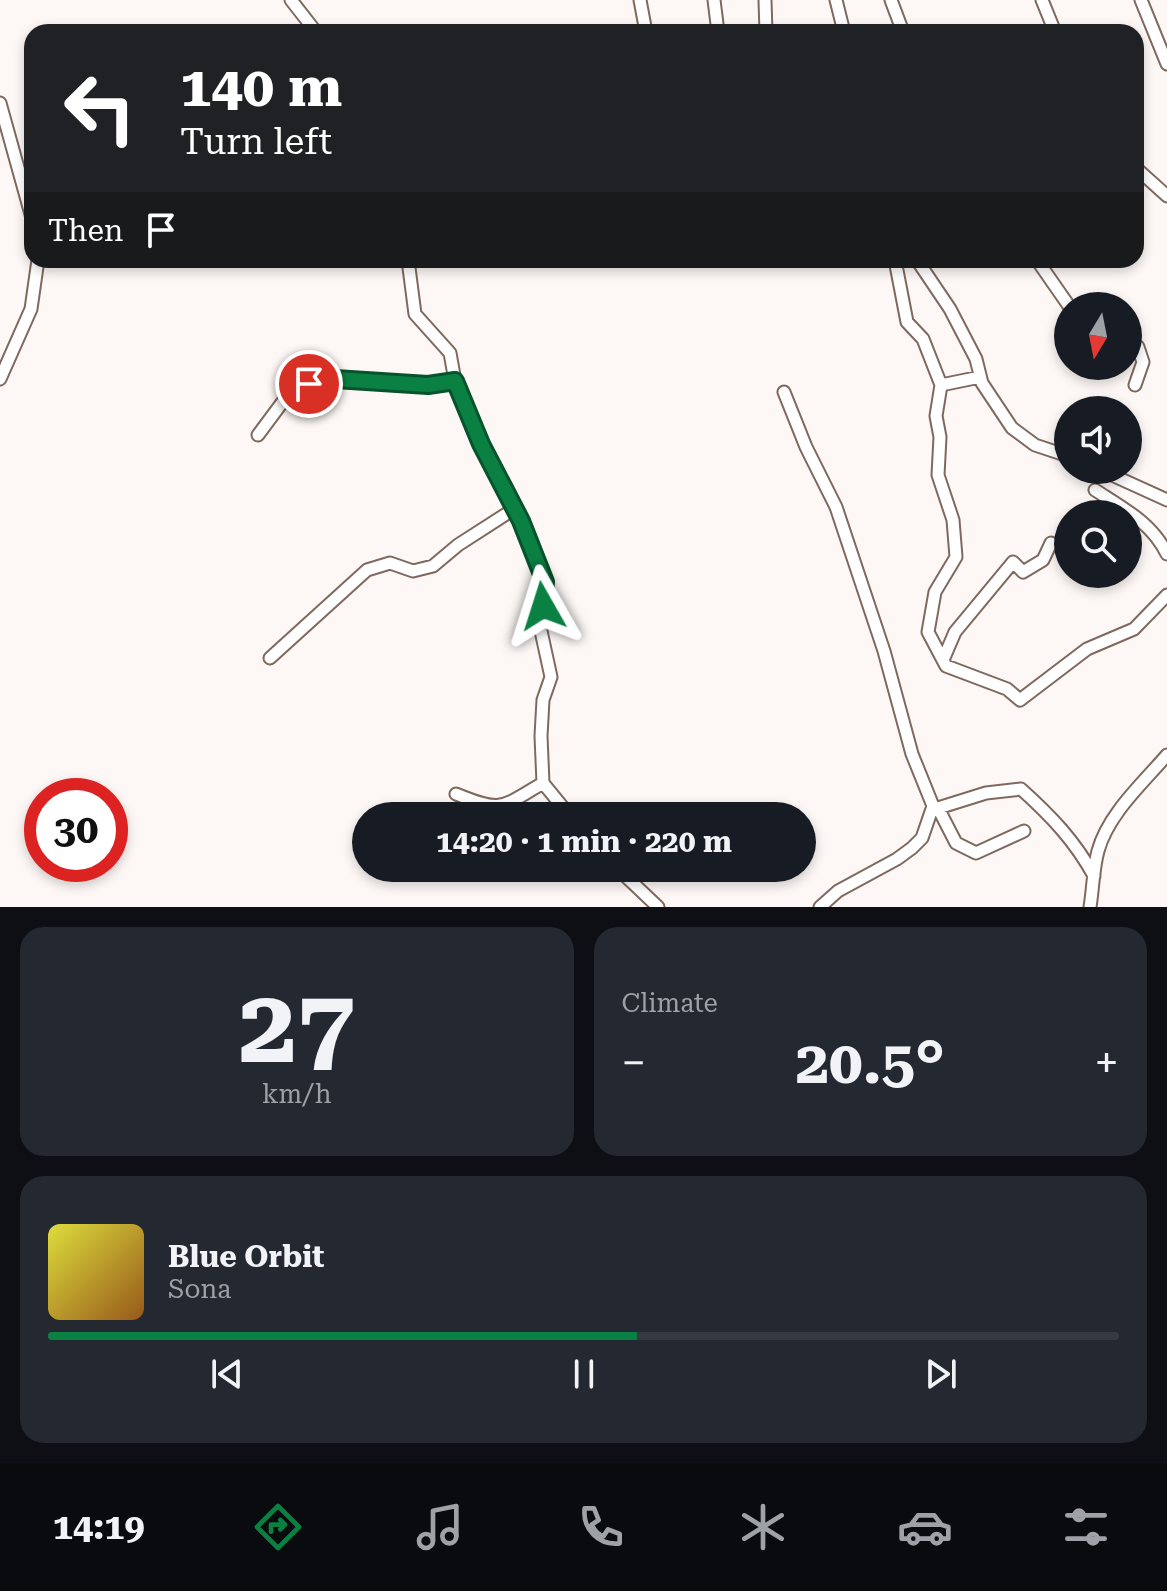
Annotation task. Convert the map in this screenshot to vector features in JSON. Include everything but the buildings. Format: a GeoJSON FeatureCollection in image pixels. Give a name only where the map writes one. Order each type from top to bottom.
{"type":"FeatureCollection","features":[{"type":"Feature","properties":{"kind":"street"},"geometry":{"type":"LineString","coordinates":[[291,0],[310,24]]}},
{"type":"Feature","properties":{"kind":"street"},"geometry":{"type":"LineString","coordinates":[[640,0],[644,24]]}},
{"type":"Feature","properties":{"kind":"street"},"geometry":{"type":"LineString","coordinates":[[714,0],[717,24]]}},
{"type":"Feature","properties":{"kind":"street"},"geometry":{"type":"LineString","coordinates":[[765,0],[766,24]]}},
{"type":"Feature","properties":{"kind":"street"},"geometry":{"type":"LineString","coordinates":[[836,0],[842,24]]}},
{"type":"Feature","properties":{"kind":"street"},"geometry":{"type":"LineString","coordinates":[[891,0],[900,24]]}},
{"type":"Feature","properties":{"kind":"street"},"geometry":{"type":"LineString","coordinates":[[1042,0],[1052,24]]}},
{"type":"Feature","properties":{"kind":"street"},"geometry":{"type":"LineString","coordinates":[[1141,0],[1167,64]]}},
{"type":"Feature","properties":{"kind":"street"},"geometry":{"type":"LineString","coordinates":[[0,103],[24,189]]}},
{"type":"Feature","properties":{"kind":"street"},"geometry":{"type":"LineString","coordinates":[[1144,175],[1167,196]]}},
{"type":"Feature","properties":{"kind":"street"},"geometry":{"type":"LineString","coordinates":[[0,379],[31,309],[37,268]]}},
{"type":"Feature","properties":{"kind":"street"},"geometry":{"type":"LineString","coordinates":[[409,268],[415,314],[450,353],[455,381],[481,444],[514,509],[545,582],[541,631],[551,677],[543,700],[543,783],[559,802]]}},
{"type":"Feature","properties":{"kind":"street"},"geometry":{"type":"LineString","coordinates":[[897,268],[907,322],[923,339],[941,385],[936,416],[940,437],[938,475],[953,520],[956,557],[935,592],[928,632],[946,666],[1007,689],[1020,700],[1087,649],[1134,629],[1167,595]]}},
{"type":"Feature","properties":{"kind":"street"},"geometry":{"type":"LineString","coordinates":[[922,268],[950,309],[976,359],[980,377],[1012,428],[1035,445],[1054,451]]}},
{"type":"Feature","properties":{"kind":"street"},"geometry":{"type":"LineString","coordinates":[[1043,268],[1059,292]]}},
{"type":"Feature","properties":{"kind":"street"},"geometry":{"type":"LineString","coordinates":[[941,385],[980,377]]}},
{"type":"Feature","properties":{"kind":"street"},"geometry":{"type":"LineString","coordinates":[[258,435],[293,388],[335,379],[428,385],[455,381]]}},
{"type":"Feature","properties":{"kind":"street"},"geometry":{"type":"LineString","coordinates":[[1135,385],[1137,380]]}},
{"type":"Feature","properties":{"kind":"street"},"geometry":{"type":"LineString","coordinates":[[784,392],[806,447],[836,507],[884,651],[912,754],[935,807],[956,843],[976,853],[1024,831]]}},
{"type":"Feature","properties":{"kind":"street"},"geometry":{"type":"LineString","coordinates":[[1132,484],[1167,500]]}},
{"type":"Feature","properties":{"kind":"street"},"geometry":{"type":"LineString","coordinates":[[1095,490],[1141,520],[1159,538],[1167,554]]}},
{"type":"Feature","properties":{"kind":"street"},"geometry":{"type":"LineString","coordinates":[[270,658],[367,570],[390,563],[413,571],[433,566],[458,545],[514,509]]}},
{"type":"Feature","properties":{"kind":"street"},"geometry":{"type":"LineString","coordinates":[[943,660],[955,632],[1013,562],[1023,572],[1043,560],[1051,543]]}},
{"type":"Feature","properties":{"kind":"street"},"geometry":{"type":"LineString","coordinates":[[1090,907],[1098,849],[1109,826],[1167,755]]}},
{"type":"Feature","properties":{"kind":"street"},"geometry":{"type":"LineString","coordinates":[[456,794],[495,808],[543,783]]}},
{"type":"Feature","properties":{"kind":"street"},"geometry":{"type":"LineString","coordinates":[[935,807],[986,793],[1021,789],[1056,820],[1081,852],[1094,876]]}},
{"type":"Feature","properties":{"kind":"street"},"geometry":{"type":"LineString","coordinates":[[820,907],[838,891],[912,848],[922,838],[935,807]]}},
{"type":"Feature","properties":{"kind":"street"},"geometry":{"type":"LineString","coordinates":[[632,882],[658,907]]}},
{"type":"Feature","properties":{"kind":"route"},"geometry":{"type":"LineString","coordinates":[[309,384],[335,379],[428,385],[455,381],[481,444],[521,521],[545,582],[543,606]]}}]}
